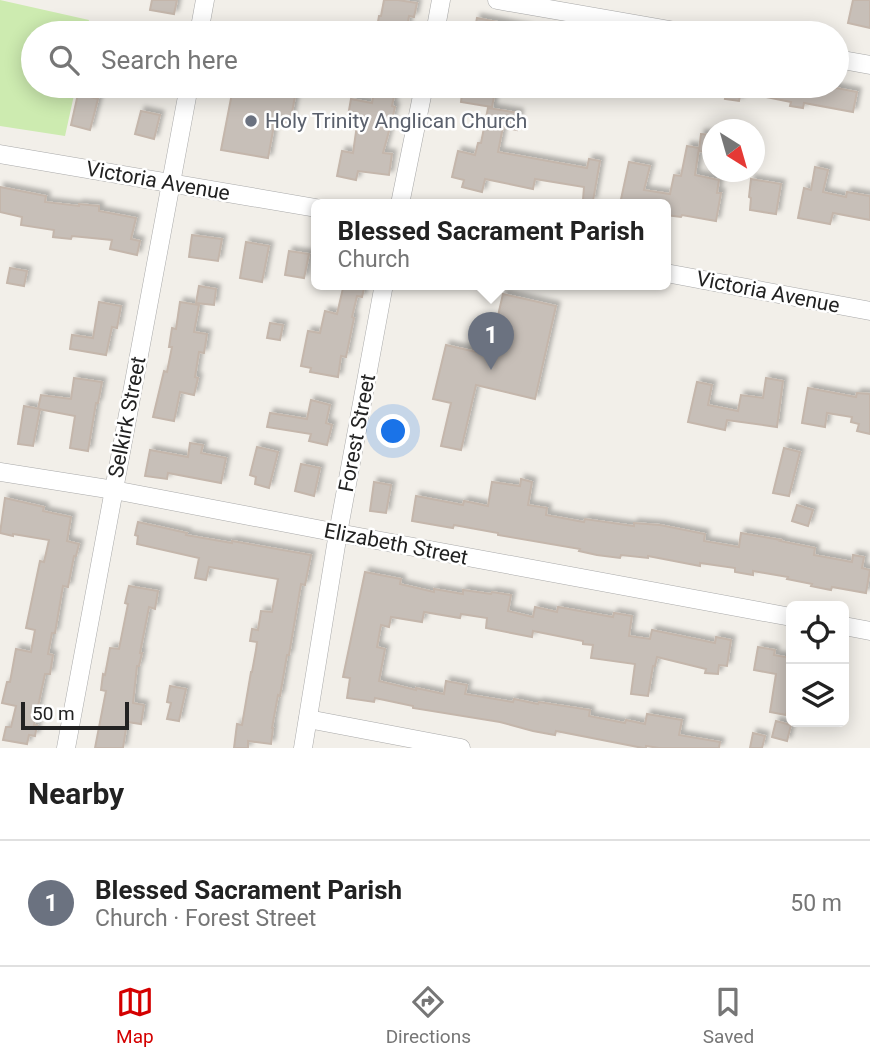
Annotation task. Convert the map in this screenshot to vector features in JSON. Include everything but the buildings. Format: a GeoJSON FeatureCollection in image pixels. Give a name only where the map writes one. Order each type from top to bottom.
{"type":"FeatureCollection","features":[{"type":"Feature","properties":{"kind":"street"},"geometry":{"type":"LineString","coordinates":[[201,21],[205,0]]}},
{"type":"Feature","properties":{"kind":"street"},"geometry":{"type":"LineString","coordinates":[[437,21],[441,0]]}},
{"type":"Feature","properties":{"kind":"street"},"geometry":{"type":"LineString","coordinates":[[497,0],[618,21]]}},
{"type":"Feature","properties":{"kind":"street"},"geometry":{"type":"LineString","coordinates":[[849,62],[870,65]]}},
{"type":"Feature","properties":{"kind":"street","name":"Selkirk Street"},"geometry":{"type":"LineString","coordinates":[[66,748],[187,98]]}},
{"type":"Feature","properties":{"kind":"street"},"geometry":{"type":"LineString","coordinates":[[401,199],[422,98]]}},
{"type":"Feature","properties":{"kind":"street","name":"Victoria Avenue"},"geometry":{"type":"LineString","coordinates":[[0,154],[311,207]]}},
{"type":"Feature","properties":{"kind":"street","name":"Victoria Avenue"},"geometry":{"type":"LineString","coordinates":[[671,274],[870,312]]}},
{"type":"Feature","properties":{"kind":"street","name":"Forest Street"},"geometry":{"type":"LineString","coordinates":[[303,748],[338,533],[383,290]]}},
{"type":"Feature","properties":{"kind":"street","name":"Elizabeth Street"},"geometry":{"type":"LineString","coordinates":[[0,471],[786,616]]}},
{"type":"Feature","properties":{"kind":"street"},"geometry":{"type":"LineString","coordinates":[[849,627],[870,631]]}},
{"type":"Feature","properties":{"kind":"street"},"geometry":{"type":"LineString","coordinates":[[308,719],[461,748]]}},
{"type":"Feature","properties":{"kind":"green space"},"geometry":{"type":"Polygon","coordinates":[[[0,0],[89,20],[21,21],[21,98],[73,98],[65,136],[0,126],[0,0]]]}},
{"type":"Feature","properties":{"kind":"place","name":"Holy Trinity Anglican Church"},"geometry":{"type":"Point","coordinates":[251,121]}},
{"type":"Feature","properties":{"kind":"place","name":"Blessed Sacrament Parish"},"geometry":{"type":"Point","coordinates":[491,370]}}]}
